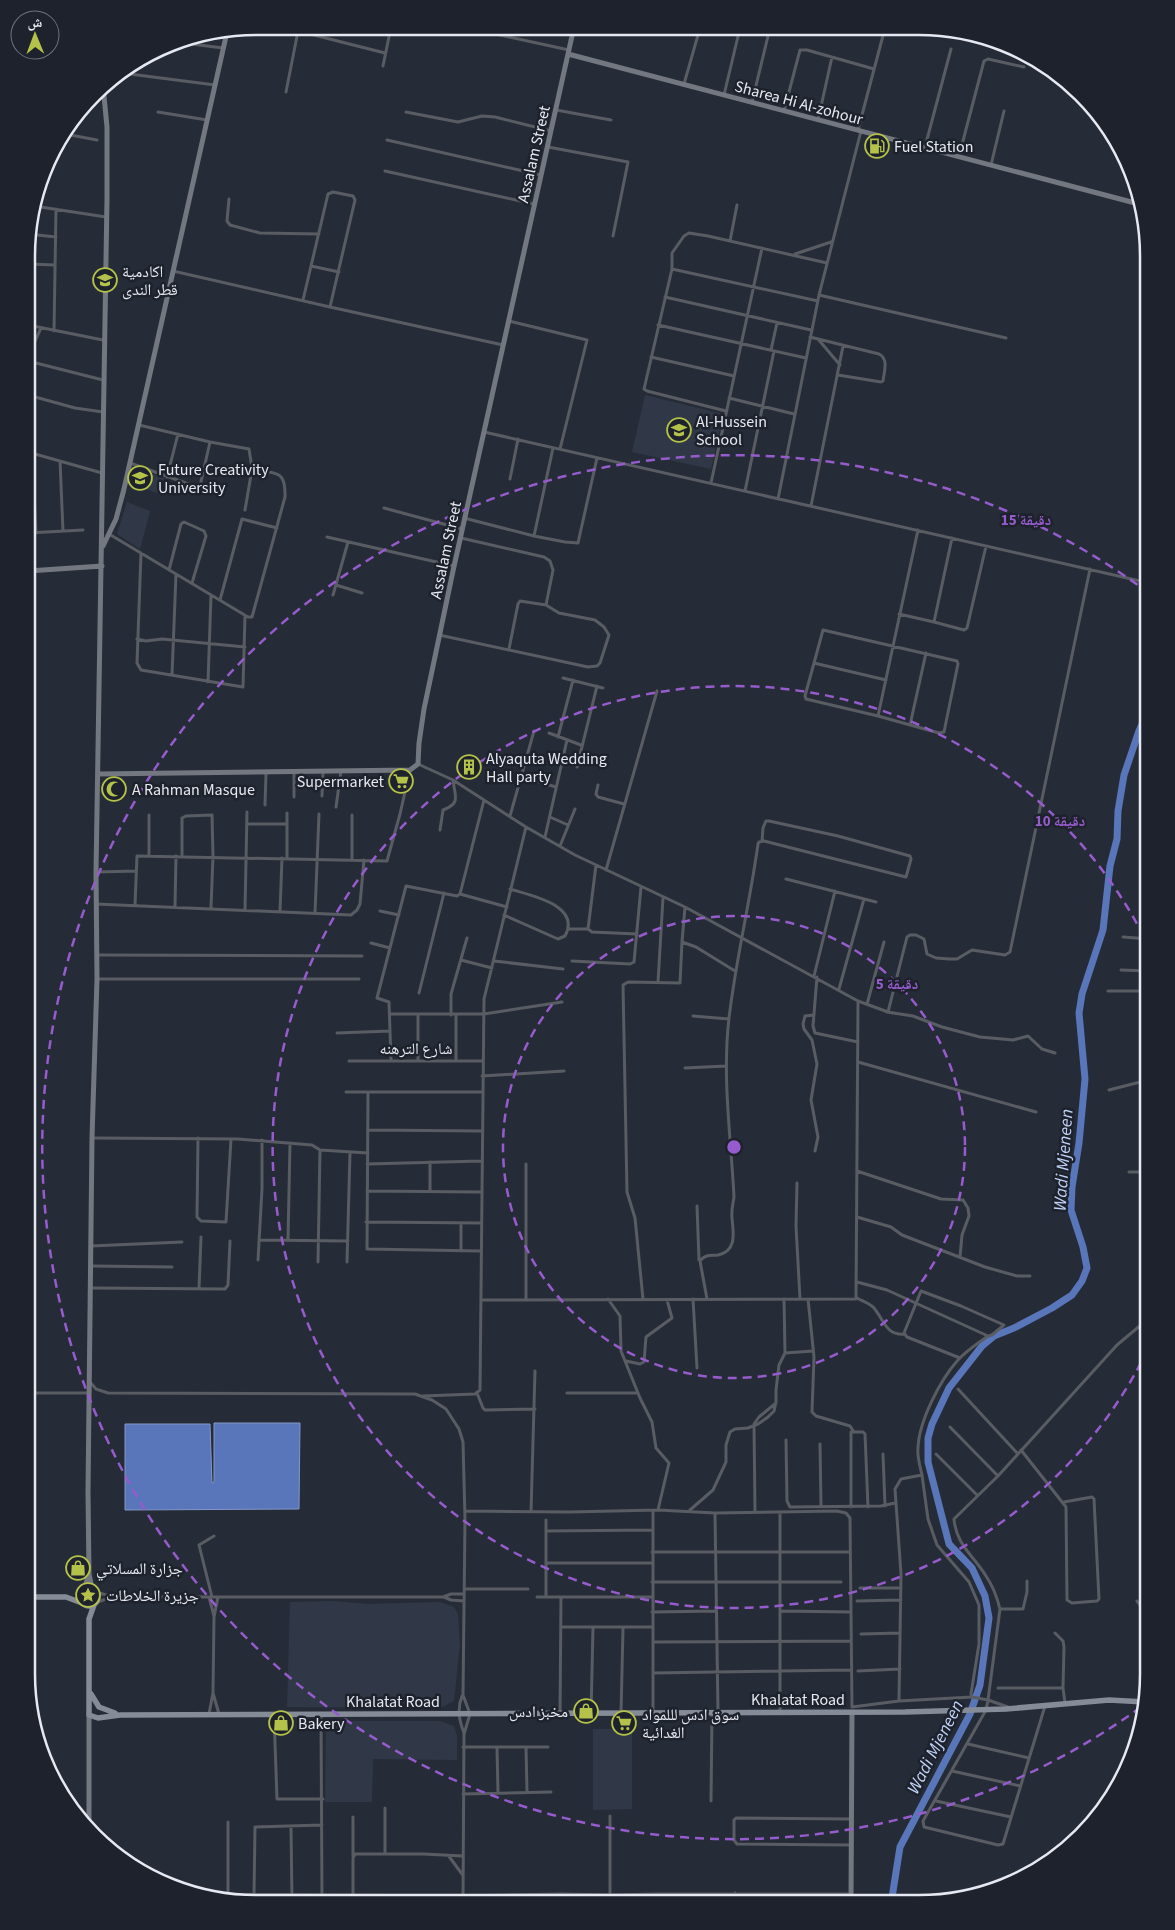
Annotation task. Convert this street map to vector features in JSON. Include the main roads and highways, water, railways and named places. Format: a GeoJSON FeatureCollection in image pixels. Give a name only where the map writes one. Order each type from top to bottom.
{"type":"FeatureCollection","features":[{"type":"Feature","properties":{"kind":"main road","name":"Assalam Street"},"geometry":{"type":"LineString","coordinates":[[98,774],[410,770],[418,764],[422,719],[464,518],[572,35]]}},
{"type":"Feature","properties":{"kind":"main road"},"geometry":{"type":"LineString","coordinates":[[102,547],[118,512],[226,37]]}},
{"type":"Feature","properties":{"kind":"main road","name":"Sharea Hi Al-zohour"},"geometry":{"type":"LineString","coordinates":[[569,52],[724,95],[1133,203]]}},
{"type":"Feature","properties":{"kind":"main road"},"geometry":{"type":"LineString","coordinates":[[89,1819],[90,1619],[95,1603],[89,1574],[90,1382],[92,1138],[97,979],[96,872],[107,127],[103,97]]}},
{"type":"Feature","properties":{"kind":"main road"},"geometry":{"type":"LineString","coordinates":[[35,571],[102,566]]}},
{"type":"Feature","properties":{"kind":"main road"},"geometry":{"type":"LineString","coordinates":[[89,1574],[80,1598],[90,1619]]}},
{"type":"Feature","properties":{"kind":"main road"},"geometry":{"type":"LineString","coordinates":[[35,1597],[66,1597],[83,1591],[94,1591]]}},
{"type":"Feature","properties":{"kind":"main road"},"geometry":{"type":"LineString","coordinates":[[66,1597],[88,1606],[95,1603]]}},
{"type":"Feature","properties":{"kind":"main road"},"geometry":{"type":"LineString","coordinates":[[90,1691],[99,1707],[120,1715]]}},
{"type":"Feature","properties":{"kind":"main road","name":"Khalatat Road"},"geometry":{"type":"LineString","coordinates":[[89,1715],[98,1718],[120,1715],[209,1714],[621,1714],[852,1710],[957,1711],[1116,1700],[1138,1702]]}},
{"type":"Feature","properties":{"kind":"main road"},"geometry":{"type":"LineString","coordinates":[[851,1895],[852,1710]]}},
{"type":"Feature","properties":{"kind":"water"},"geometry":{"type":"Polygon","coordinates":[[[214,1423],[300,1423],[299,1509],[125,1510],[125,1424],[210,1424],[212,1483],[214,1482],[214,1423]]]}},
{"type":"Feature","properties":{"kind":"waterway","name":"Wadi Mjeneen"},"geometry":{"type":"LineString","coordinates":[[892,1895],[900,1847],[970,1714],[980,1685],[989,1618],[985,1596],[972,1568],[949,1544],[928,1462],[928,1438],[932,1424],[949,1388],[982,1346],[994,1336],[1014,1328],[1072,1295],[1082,1281],[1087,1268],[1083,1247],[1071,1210],[1085,1079],[1079,1013],[1082,994],[1103,930],[1110,866],[1117,839],[1118,811],[1124,775],[1140,729]]}},
{"type":"Feature","properties":{"kind":"place","name":"Fuel Station"},"geometry":{"type":"Point","coordinates":[877,146]}},
{"type":"Feature","properties":{"kind":"place","name":"اكادمية قطر الندى"},"geometry":{"type":"Point","coordinates":[105,280]}},
{"type":"Feature","properties":{"kind":"place","name":"Al-Hussein School"},"geometry":{"type":"Point","coordinates":[679,430]}},
{"type":"Feature","properties":{"kind":"place","name":"Future Creativity University"},"geometry":{"type":"Point","coordinates":[140,478]}},
{"type":"Feature","properties":{"kind":"place","name":"Alyaquta Wedding Hall party"},"geometry":{"type":"Point","coordinates":[469,767]}},
{"type":"Feature","properties":{"kind":"place","name":"Supermarket"},"geometry":{"type":"Point","coordinates":[401,781]}},
{"type":"Feature","properties":{"kind":"place","name":"A Rahman Masque"},"geometry":{"type":"Point","coordinates":[114,789]}},
{"type":"Feature","properties":{"kind":"place","name":"جزارة المسلاتي"},"geometry":{"type":"Point","coordinates":[78,1568]}},
{"type":"Feature","properties":{"kind":"place","name":"جزيرة الخلاطات"},"geometry":{"type":"Point","coordinates":[88,1595]}},
{"type":"Feature","properties":{"kind":"place","name":"مخبز ادس"},"geometry":{"type":"Point","coordinates":[586,1711]}},
{"type":"Feature","properties":{"kind":"place","name":"Bakery"},"geometry":{"type":"Point","coordinates":[281,1723]}},
{"type":"Feature","properties":{"kind":"place","name":"سوق ادس لللمواد الغدائية"},"geometry":{"type":"Point","coordinates":[624,1723]}}]}
